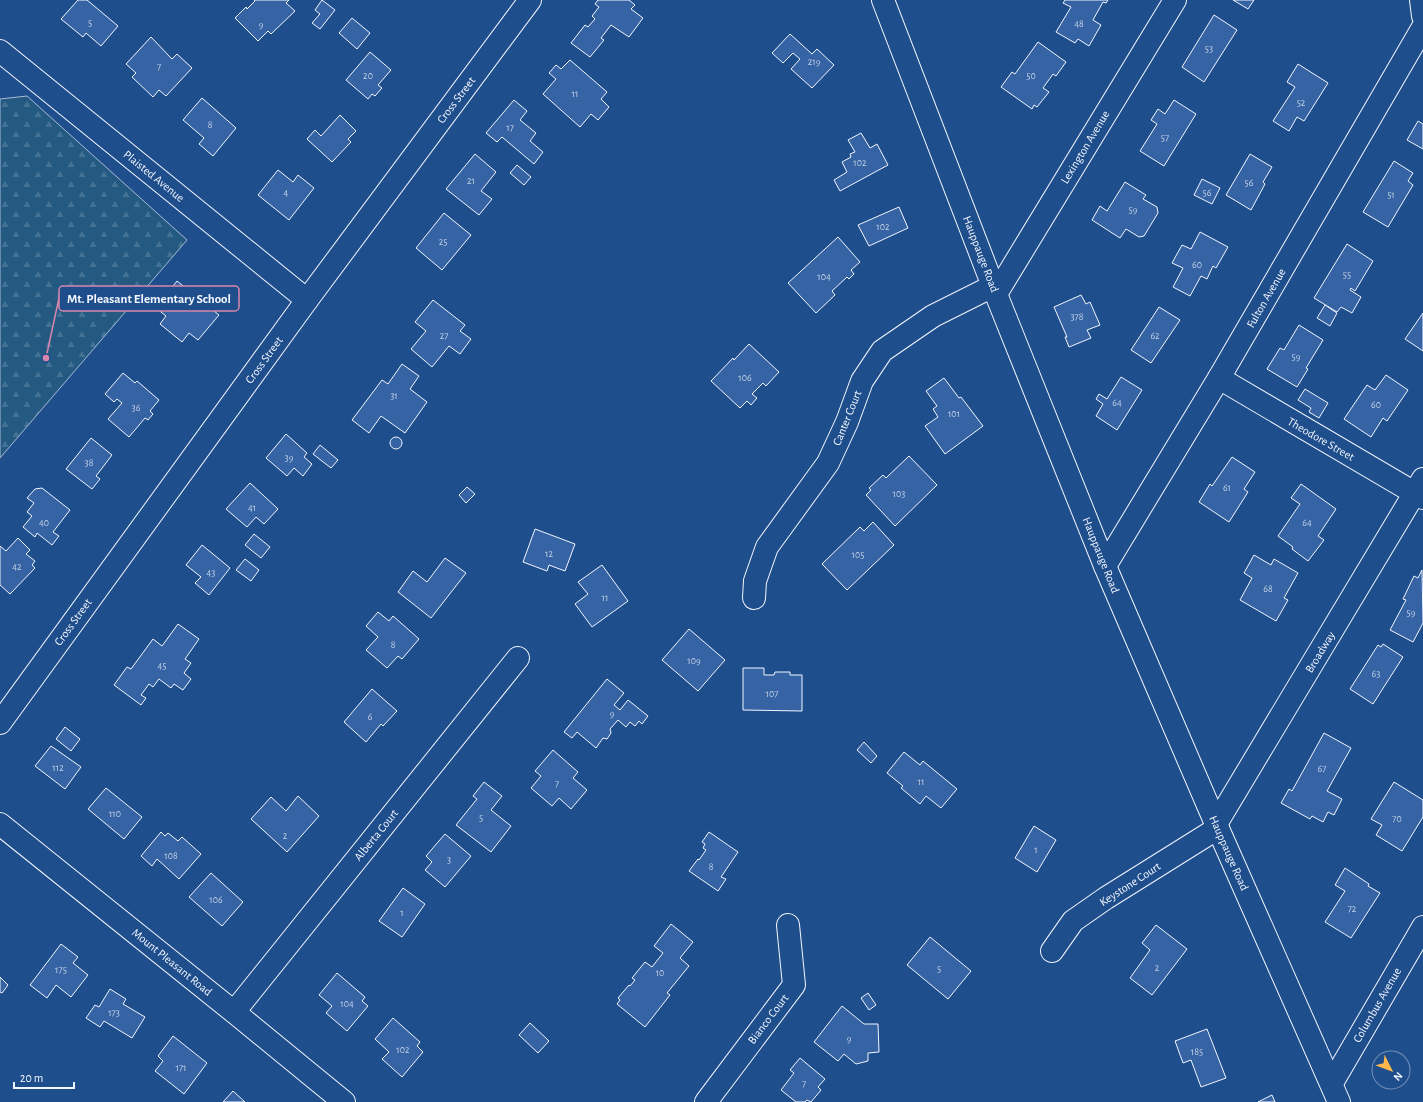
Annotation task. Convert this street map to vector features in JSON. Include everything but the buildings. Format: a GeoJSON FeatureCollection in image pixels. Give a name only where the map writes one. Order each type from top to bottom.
{"type":"FeatureCollection","features":[{"type":"Feature","properties":{"kind":"street","name":"Cross Street"},"geometry":{"type":"LineString","coordinates":[[0,723],[307,300],[530,0]]}},
{"type":"Feature","properties":{"kind":"street","name":"Hauppauge Road"},"geometry":{"type":"LineString","coordinates":[[883,0],[994,290],[1105,566],[1217,826],[1336,1093]]}},
{"type":"Feature","properties":{"kind":"street","name":"Lexington Avenue"},"geometry":{"type":"LineString","coordinates":[[994,290],[1175,0]]}},
{"type":"Feature","properties":{"kind":"street"},"geometry":{"type":"LineString","coordinates":[[1421,0],[1423,16]]}},
{"type":"Feature","properties":{"kind":"street","name":"Fulton Avenue"},"geometry":{"type":"LineString","coordinates":[[1105,566],[1219,378],[1423,27]]}},
{"type":"Feature","properties":{"kind":"street","name":"Plaisted Avenue"},"geometry":{"type":"LineString","coordinates":[[0,51],[307,300]]}},
{"type":"Feature","properties":{"kind":"street","name":"Canter Court"},"geometry":{"type":"LineString","coordinates":[[754,598],[755,581],[767,547],[828,464],[847,422],[862,381],[882,351],[933,316],[994,290]]}},
{"type":"Feature","properties":{"kind":"street","name":"Theodore Street"},"geometry":{"type":"LineString","coordinates":[[1219,378],[1420,490]]}},
{"type":"Feature","properties":{"kind":"street","name":"Broadway"},"geometry":{"type":"LineString","coordinates":[[1217,826],[1420,490]]}},
{"type":"Feature","properties":{"kind":"street","name":"Alberta Court"},"geometry":{"type":"LineString","coordinates":[[234,1012],[518,658]]}},
{"type":"Feature","properties":{"kind":"street","name":"Mount Pleasant Road"},"geometry":{"type":"LineString","coordinates":[[0,824],[344,1102]]}},
{"type":"Feature","properties":{"kind":"street","name":"Keystone Court"},"geometry":{"type":"LineString","coordinates":[[1052,951],[1073,921],[1217,826]]}},
{"type":"Feature","properties":{"kind":"street","name":"Bianco Court"},"geometry":{"type":"LineString","coordinates":[[706,1102],[794,985],[788,925]]}},
{"type":"Feature","properties":{"kind":"street","name":"Columbus Avenue"},"geometry":{"type":"LineString","coordinates":[[1336,1093],[1423,927]]}},
{"type":"Feature","properties":{"kind":"green space"},"geometry":{"type":"Polygon","coordinates":[[[27,96],[187,240],[0,458],[0,99],[27,96]]]}},
{"type":"Feature","properties":{"kind":"place","name":"Mt. Pleasant Elementary School"},"geometry":{"type":"Point","coordinates":[46,358]}}]}
